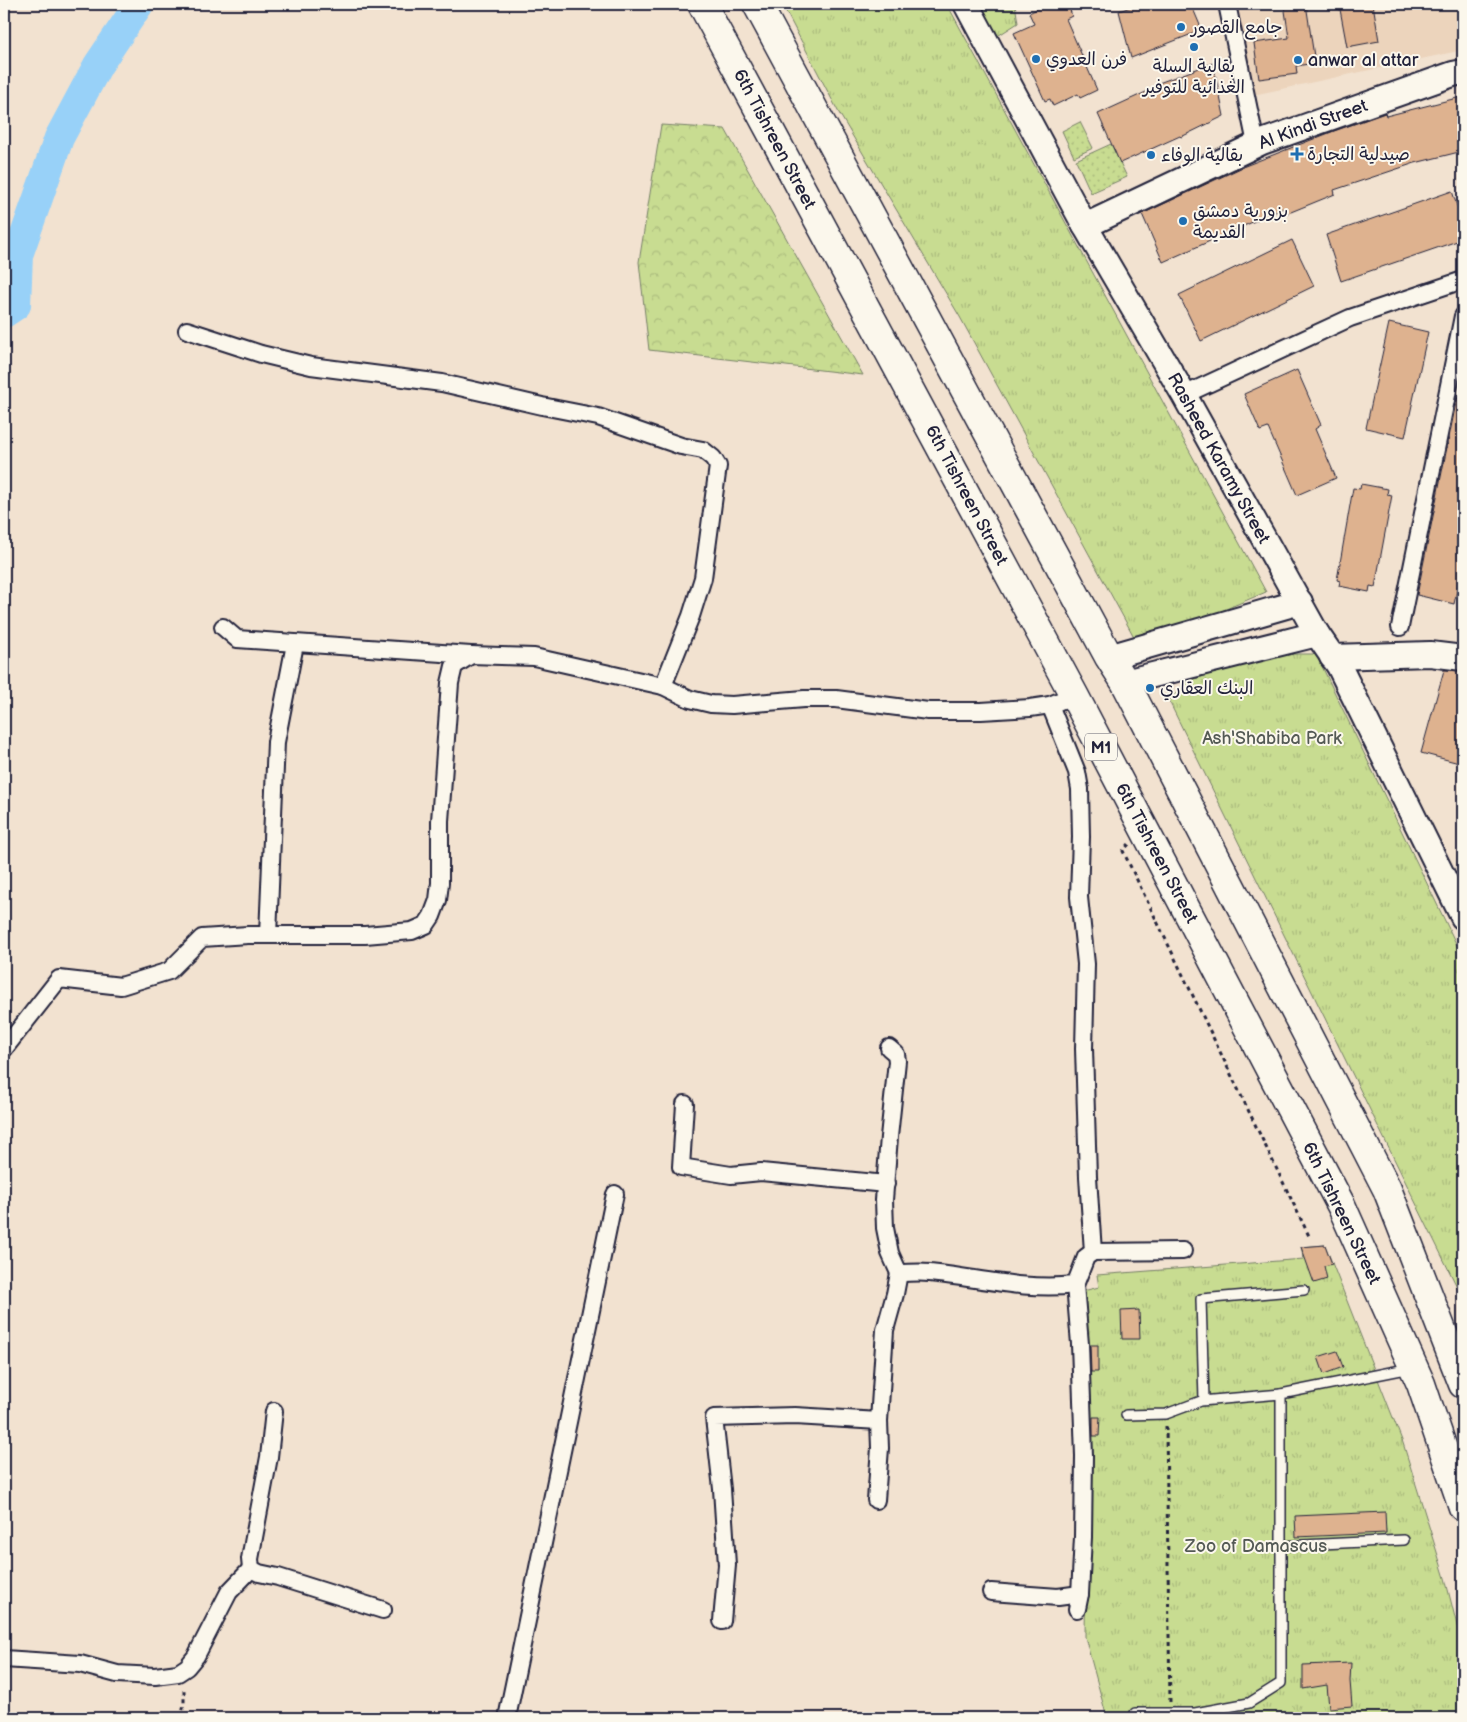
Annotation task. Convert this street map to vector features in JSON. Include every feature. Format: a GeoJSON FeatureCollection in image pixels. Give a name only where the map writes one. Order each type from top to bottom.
{"type":"FeatureCollection","features":[{"type":"Feature","properties":{"kind":"highway","name":"6th Tishreen Street"},"geometry":{"type":"LineString","coordinates":[[702,4],[1062,700],[1143,826],[1342,1207],[1421,1384],[1463,1507]]}},
{"type":"Feature","properties":{"kind":"highway"},"geometry":{"type":"LineString","coordinates":[[758,4],[1109,657],[1125,682],[1387,1189],[1463,1384]]}},
{"type":"Feature","properties":{"kind":"main road","name":"Rasheed Karamy Street"},"geometry":{"type":"LineString","coordinates":[[966,4],[1085,226],[1184,395],[1317,634],[1335,662],[1463,917]]}},
{"type":"Feature","properties":{"kind":"main road","name":"Al Kindi Street"},"geometry":{"type":"LineString","coordinates":[[1085,226],[1256,144],[1463,72]]}},
{"type":"Feature","properties":{"kind":"main road"},"geometry":{"type":"LineString","coordinates":[[1109,657],[1300,602]]}},
{"type":"Feature","properties":{"kind":"main road"},"geometry":{"type":"LineString","coordinates":[[1125,682],[1317,634]]}},
{"type":"Feature","properties":{"kind":"main road"},"geometry":{"type":"LineString","coordinates":[[1335,662],[1430,654],[1463,660]]}},
{"type":"Feature","properties":{"kind":"street"},"geometry":{"type":"LineString","coordinates":[[1227,4],[1256,144]]}},
{"type":"Feature","properties":{"kind":"street"},"geometry":{"type":"LineString","coordinates":[[1184,395],[1350,318],[1463,280]]}},
{"type":"Feature","properties":{"kind":"street"},"geometry":{"type":"LineString","coordinates":[[1400,627],[1463,316]]}},
{"type":"Feature","properties":{"kind":"street"},"geometry":{"type":"LineString","coordinates":[[187,330],[261,354],[311,366],[442,383],[598,417],[681,446],[704,450],[713,458],[718,466],[703,578],[688,624],[663,686]]}},
{"type":"Feature","properties":{"kind":"street"},"geometry":{"type":"LineString","coordinates":[[223,627],[237,639],[471,655],[534,657],[663,686],[690,699],[711,704],[732,705],[804,699],[836,699],[928,711],[1003,710],[1062,700],[1080,789],[1079,897],[1086,964],[1085,1059],[1088,1177],[1093,1252]]}},
{"type":"Feature","properties":{"kind":"street"},"geometry":{"type":"LineString","coordinates":[[268,935],[276,742],[295,644]]}},
{"type":"Feature","properties":{"kind":"street"},"geometry":{"type":"LineString","coordinates":[[4,1050],[59,979],[121,986],[169,971],[202,938],[268,935],[365,935],[412,931],[426,925],[432,916],[438,900],[440,883],[440,821],[450,683],[454,666],[471,655]]}},
{"type":"Feature","properties":{"kind":"street"},"geometry":{"type":"LineString","coordinates":[[876,1500],[880,1448],[878,1421],[885,1330],[896,1294],[899,1273],[890,1253],[885,1228],[884,1200],[897,1061],[896,1054],[890,1048]]}},
{"type":"Feature","properties":{"kind":"street"},"geometry":{"type":"LineString","coordinates":[[685,1104],[682,1167],[730,1175],[761,1172],[886,1184]]}},
{"type":"Feature","properties":{"kind":"street"},"geometry":{"type":"LineString","coordinates":[[507,1718],[615,1194]]}},
{"type":"Feature","properties":{"kind":"street"},"geometry":{"type":"LineString","coordinates":[[991,1592],[1058,1596],[1078,1602],[1084,1456],[1076,1285],[1086,1257],[1093,1252],[1183,1251]]}},
{"type":"Feature","properties":{"kind":"street"},"geometry":{"type":"LineString","coordinates":[[899,1273],[929,1273],[1018,1285],[1057,1287],[1076,1285]]}},
{"type":"Feature","properties":{"kind":"street"},"geometry":{"type":"LineString","coordinates":[[251,1569],[250,1559],[269,1457],[274,1411]]}},
{"type":"Feature","properties":{"kind":"street"},"geometry":{"type":"LineString","coordinates":[[722,1621],[727,1565],[722,1489],[714,1418],[795,1416],[878,1421]]}},
{"type":"Feature","properties":{"kind":"street"},"geometry":{"type":"LineString","coordinates":[[251,1569],[383,1610]]}},
{"type":"Feature","properties":{"kind":"street"},"geometry":{"type":"LineString","coordinates":[[4,1658],[80,1664],[117,1674],[155,1676],[178,1674],[187,1668],[196,1656],[228,1592],[251,1569]]}},
{"type":"Feature","properties":{"kind":"lane"},"geometry":{"type":"LineString","coordinates":[[1204,1400],[1201,1299],[1304,1290]]}},
{"type":"Feature","properties":{"kind":"lane"},"geometry":{"type":"LineString","coordinates":[[1126,1415],[1166,1414],[1204,1400],[1282,1394],[1414,1367]]}},
{"type":"Feature","properties":{"kind":"lane"},"geometry":{"type":"LineString","coordinates":[[1135,1713],[1195,1713],[1250,1703],[1281,1683],[1282,1394]]}},
{"type":"Feature","properties":{"kind":"lane"},"geometry":{"type":"LineString","coordinates":[[1281,1546],[1404,1540]]}},
{"type":"Feature","properties":{"kind":"path"},"geometry":{"type":"LineString","coordinates":[[1143,826],[1124,851],[1310,1238]]}},
{"type":"Feature","properties":{"kind":"path"},"geometry":{"type":"LineString","coordinates":[[1166,1414],[1170,1713]]}},
{"type":"Feature","properties":{"kind":"path"},"geometry":{"type":"LineString","coordinates":[[178,1674],[185,1690],[181,1718]]}},
{"type":"Feature","properties":{"kind":"shaded area"},"geometry":{"type":"Polygon","coordinates":[[[1237,4],[1463,4],[1463,50],[1253,95],[1237,4]]]}},
{"type":"Feature","properties":{"kind":"green space"},"geometry":{"type":"Polygon","coordinates":[[[782,4],[947,4],[1266,592],[1139,646],[960,317],[839,113],[782,4]]]}},
{"type":"Feature","properties":{"kind":"green space"},"geometry":{"type":"Polygon","coordinates":[[[978,4],[1015,4],[1018,23],[996,37],[978,4]]]}},
{"type":"Feature","properties":{"kind":"green space"},"geometry":{"type":"Polygon","coordinates":[[[1080,122],[1093,148],[1074,157],[1062,131],[1080,122]]]}},
{"type":"Feature","properties":{"kind":"green space"},"geometry":{"type":"Polygon","coordinates":[[[661,125],[725,129],[863,375],[649,350],[639,262],[661,125]]]}},
{"type":"Feature","properties":{"kind":"green space"},"geometry":{"type":"Polygon","coordinates":[[[1111,144],[1127,177],[1091,193],[1076,160],[1111,144]]]}},
{"type":"Feature","properties":{"kind":"green space","name":"Ash'Shabiba Park"},"geometry":{"type":"Polygon","coordinates":[[[1271,654],[1316,654],[1463,958],[1463,1299],[1169,701],[1186,682],[1271,654]]]}},
{"type":"Feature","properties":{"kind":"green space","name":"Zoo of Damascus"},"geometry":{"type":"Polygon","coordinates":[[[1325,1245],[1403,1443],[1445,1578],[1463,1649],[1463,1718],[1107,1718],[1085,1637],[1086,1544],[1083,1291],[1099,1287],[1097,1275],[1304,1259],[1301,1247],[1325,1245]]]}},
{"type":"Feature","properties":{"kind":"building"},"geometry":{"type":"Polygon","coordinates":[[[1035,4],[1068,4],[1072,16],[1066,19],[1097,90],[1080,98],[1078,94],[1053,106],[1050,99],[1045,101],[1014,33],[1034,24],[1029,13],[1039,8],[1035,4]]]}},
{"type":"Feature","properties":{"kind":"building"},"geometry":{"type":"Polygon","coordinates":[[[1139,4],[1191,4],[1202,30],[1131,58],[1119,11],[1139,4]]]}},
{"type":"Feature","properties":{"kind":"building"},"geometry":{"type":"Polygon","coordinates":[[[1284,4],[1306,4],[1315,63],[1296,66],[1297,74],[1259,79],[1254,43],[1289,38],[1284,4]]]}},
{"type":"Feature","properties":{"kind":"building"},"geometry":{"type":"Polygon","coordinates":[[[1339,4],[1373,4],[1379,41],[1347,47],[1339,4]]]}},
{"type":"Feature","properties":{"kind":"building"},"geometry":{"type":"Polygon","coordinates":[[[1213,63],[1224,116],[1120,163],[1098,114],[1157,87],[1156,84],[1213,63]]]}},
{"type":"Feature","properties":{"kind":"building"},"geometry":{"type":"Polygon","coordinates":[[[1461,97],[1463,105],[1463,151],[1415,163],[1334,190],[1335,194],[1286,214],[1284,208],[1163,262],[1142,214],[1245,166],[1334,131],[1385,113],[1386,116],[1461,97]]]}},
{"type":"Feature","properties":{"kind":"building"},"geometry":{"type":"Polygon","coordinates":[[[1452,191],[1463,224],[1463,239],[1341,281],[1326,235],[1452,191]]]}},
{"type":"Feature","properties":{"kind":"building"},"geometry":{"type":"Polygon","coordinates":[[[1292,240],[1314,286],[1201,341],[1179,295],[1292,240]]]}},
{"type":"Feature","properties":{"kind":"building"},"geometry":{"type":"Polygon","coordinates":[[[1389,323],[1428,332],[1405,437],[1366,428],[1389,323]]]}},
{"type":"Feature","properties":{"kind":"building"},"geometry":{"type":"Polygon","coordinates":[[[1297,370],[1321,425],[1315,429],[1336,478],[1297,495],[1268,428],[1260,431],[1244,394],[1297,370]]]}},
{"type":"Feature","properties":{"kind":"building"},"geometry":{"type":"Polygon","coordinates":[[[1457,398],[1463,398],[1463,563],[1454,604],[1417,595],[1457,398]]]}},
{"type":"Feature","properties":{"kind":"building"},"geometry":{"type":"Polygon","coordinates":[[[1361,484],[1388,489],[1387,494],[1392,495],[1375,587],[1370,586],[1369,592],[1339,586],[1340,581],[1337,580],[1353,488],[1360,489],[1361,484]]]}},
{"type":"Feature","properties":{"kind":"building"},"geometry":{"type":"Polygon","coordinates":[[[1444,670],[1463,671],[1463,764],[1421,753],[1444,670]]]}},
{"type":"Feature","properties":{"kind":"building"},"geometry":{"type":"Polygon","coordinates":[[[1325,1245],[1332,1264],[1324,1266],[1327,1279],[1314,1283],[1301,1247],[1325,1245]]]}},
{"type":"Feature","properties":{"kind":"building"},"geometry":{"type":"Polygon","coordinates":[[[1139,1310],[1140,1339],[1122,1339],[1121,1311],[1139,1310]]]}},
{"type":"Feature","properties":{"kind":"building"},"geometry":{"type":"Polygon","coordinates":[[[1090,1345],[1098,1345],[1098,1372],[1091,1372],[1090,1345]]]}},
{"type":"Feature","properties":{"kind":"building"},"geometry":{"type":"Polygon","coordinates":[[[1337,1351],[1343,1367],[1324,1374],[1318,1357],[1337,1351]]]}},
{"type":"Feature","properties":{"kind":"building"},"geometry":{"type":"Polygon","coordinates":[[[1093,1417],[1100,1417],[1099,1436],[1093,1436],[1093,1417]]]}},
{"type":"Feature","properties":{"kind":"building"},"geometry":{"type":"Polygon","coordinates":[[[1385,1512],[1386,1533],[1296,1537],[1295,1516],[1385,1512]]]}},
{"type":"Feature","properties":{"kind":"building"},"geometry":{"type":"Polygon","coordinates":[[[1351,1663],[1352,1706],[1329,1708],[1327,1685],[1303,1689],[1303,1665],[1351,1663]]]}},
{"type":"Feature","properties":{"kind":"waterway"},"geometry":{"type":"LineString","coordinates":[[4,313],[16,305],[18,255],[59,138],[98,65],[139,4]]}},
{"type":"Feature","properties":{"kind":"place","name":"جامع القصور"},"geometry":{"type":"Point","coordinates":[1181,27]}},
{"type":"Feature","properties":{"kind":"place","name":"بقالية السلة الغذائية للتوفير"},"geometry":{"type":"Point","coordinates":[1194,47]}},
{"type":"Feature","properties":{"kind":"place","name":"فرن العدوي"},"geometry":{"type":"Point","coordinates":[1036,59]}},
{"type":"Feature","properties":{"kind":"place","name":"anwar al attar"},"geometry":{"type":"Point","coordinates":[1298,60]}},
{"type":"Feature","properties":{"kind":"place","name":"صيدلية التجارة"},"geometry":{"type":"Point","coordinates":[1297,154]}},
{"type":"Feature","properties":{"kind":"place","name":"بقالية الوفاء"},"geometry":{"type":"Point","coordinates":[1151,155]}},
{"type":"Feature","properties":{"kind":"place","name":"بزورية دمشق القديمة"},"geometry":{"type":"Point","coordinates":[1183,221]}},
{"type":"Feature","properties":{"kind":"place","name":"البنك العقاري"},"geometry":{"type":"Point","coordinates":[1150,688]}}]}
